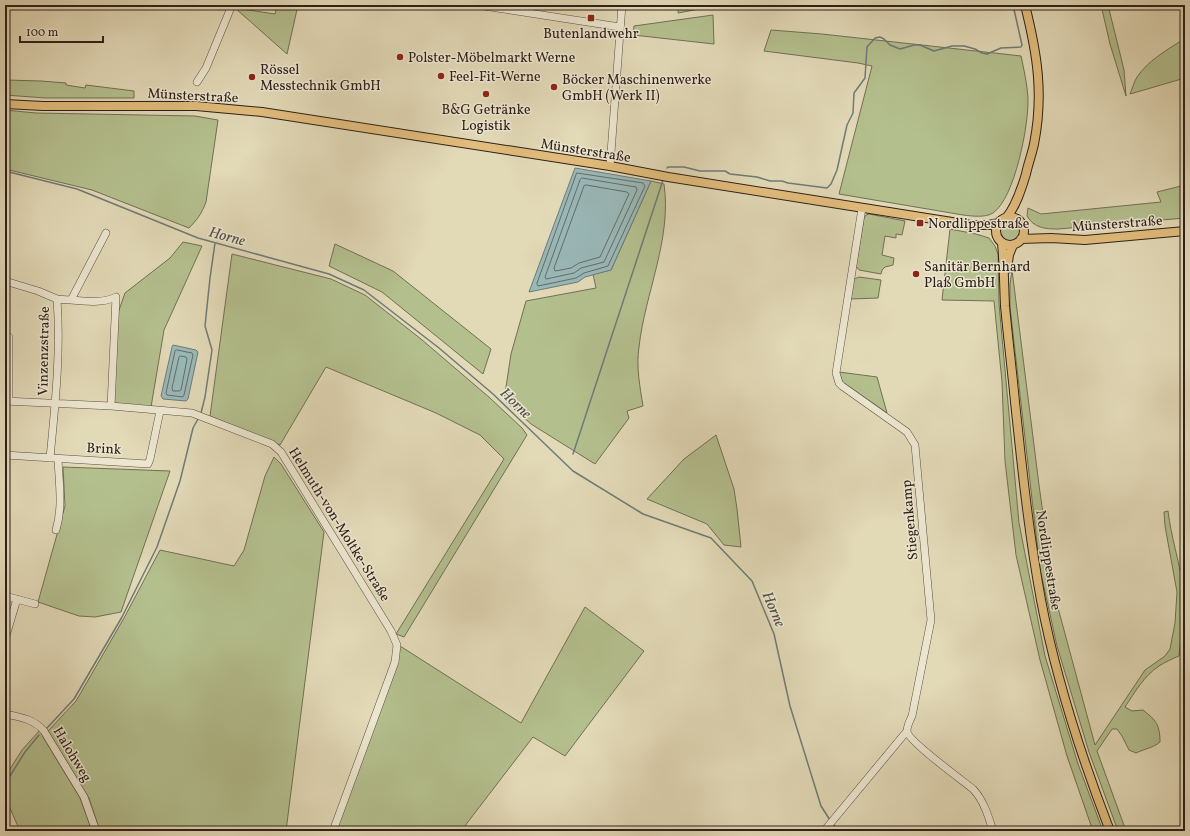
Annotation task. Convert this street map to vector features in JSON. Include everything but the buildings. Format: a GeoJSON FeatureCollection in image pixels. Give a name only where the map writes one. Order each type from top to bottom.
{"type":"FeatureCollection","features":[{"type":"Feature","properties":{"kind":"main road"},"geometry":{"type":"LineString","coordinates":[[1022,187],[1018,210],[1023,231],[1021,239],[1013,245],[1002,243],[996,235],[996,229],[999,223],[1006,218],[1013,209],[1022,187],[1034,146],[1038,113],[1039,82],[1032,34],[1025,5]]}},
{"type":"Feature","properties":{"kind":"main road","name":"Münsterstraße"},"geometry":{"type":"LineString","coordinates":[[5,104],[43,106],[196,106],[255,111],[610,166],[971,225],[989,225],[999,223]]}},
{"type":"Feature","properties":{"kind":"main road"},"geometry":{"type":"LineString","coordinates":[[1006,218],[1013,218],[1021,224]]}},
{"type":"Feature","properties":{"kind":"main road","name":"Münsterstraße"},"geometry":{"type":"LineString","coordinates":[[1021,224],[1027,231],[1051,238]]}},
{"type":"Feature","properties":{"kind":"main road","name":"Münsterstraße"},"geometry":{"type":"LineString","coordinates":[[971,225],[996,235]]}},
{"type":"Feature","properties":{"kind":"main road","name":"Münsterstraße"},"geometry":{"type":"LineString","coordinates":[[1021,239],[1051,238],[1085,240],[1185,231]]}},
{"type":"Feature","properties":{"kind":"main road","name":"Nordlippestraße"},"geometry":{"type":"LineString","coordinates":[[1002,243],[1005,306],[1020,457],[1042,601],[1052,648],[1072,721],[1094,790],[1110,831]]}},
{"type":"Feature","properties":{"kind":"main road","name":"Nordlippestraße"},"geometry":{"type":"LineString","coordinates":[[1004,285],[1009,255],[1013,245]]}},
{"type":"Feature","properties":{"kind":"street"},"geometry":{"type":"LineString","coordinates":[[197,82],[206,68],[232,5]]}},
{"type":"Feature","properties":{"kind":"street"},"geometry":{"type":"LineString","coordinates":[[480,5],[620,28]]}},
{"type":"Feature","properties":{"kind":"street"},"geometry":{"type":"LineString","coordinates":[[610,166],[622,5]]}},
{"type":"Feature","properties":{"kind":"street","name":"Stiegenkamp"},"geometry":{"type":"LineString","coordinates":[[862,208],[836,373],[842,386],[907,432],[915,445],[931,620],[912,716],[907,731]]}},
{"type":"Feature","properties":{"kind":"street"},"geometry":{"type":"LineString","coordinates":[[71,300],[106,233]]}},
{"type":"Feature","properties":{"kind":"street","name":"Vinzenzstraße"},"geometry":{"type":"LineString","coordinates":[[5,281],[38,291],[57,299],[58,350],[50,458]]}},
{"type":"Feature","properties":{"kind":"street"},"geometry":{"type":"LineString","coordinates":[[57,299],[98,301],[109,300],[116,297],[112,406]]}},
{"type":"Feature","properties":{"kind":"street"},"geometry":{"type":"LineString","coordinates":[[5,335],[9,337],[7,401]]}},
{"type":"Feature","properties":{"kind":"street","name":"Helmuth-von-Moltke-Straße"},"geometry":{"type":"LineString","coordinates":[[7,401],[112,406],[192,413],[272,444],[281,452],[391,631],[395,639],[397,649],[395,662],[333,831]]}},
{"type":"Feature","properties":{"kind":"street","name":"Brink"},"geometry":{"type":"LineString","coordinates":[[5,455],[148,464],[160,411]]}},
{"type":"Feature","properties":{"kind":"street"},"geometry":{"type":"LineString","coordinates":[[56,530],[60,507],[58,459]]}},
{"type":"Feature","properties":{"kind":"street"},"geometry":{"type":"LineString","coordinates":[[5,596],[35,604]]}},
{"type":"Feature","properties":{"kind":"street"},"geometry":{"type":"LineString","coordinates":[[5,639],[17,599]]}},
{"type":"Feature","properties":{"kind":"street","name":"Halohweg"},"geometry":{"type":"LineString","coordinates":[[5,714],[30,720],[40,726],[44,731],[84,797],[96,831]]}},
{"type":"Feature","properties":{"kind":"street"},"geometry":{"type":"LineString","coordinates":[[826,829],[907,731],[918,745],[973,789],[985,806],[993,831]]}},
{"type":"Feature","properties":{"kind":"green space"},"geometry":{"type":"Polygon","coordinates":[[[277,5],[298,5],[287,54],[235,8],[275,14],[277,5]]]}},
{"type":"Feature","properties":{"kind":"green space"},"geometry":{"type":"Polygon","coordinates":[[[679,5],[715,5],[715,6],[678,13],[679,5]]]}},
{"type":"Feature","properties":{"kind":"green space"},"geometry":{"type":"Polygon","coordinates":[[[1101,5],[1108,5],[1124,70],[1126,96],[1110,44],[1101,5]]]}},
{"type":"Feature","properties":{"kind":"green space"},"geometry":{"type":"Polygon","coordinates":[[[713,15],[714,44],[633,35],[634,26],[713,15]]]}},
{"type":"Feature","properties":{"kind":"green space"},"geometry":{"type":"Polygon","coordinates":[[[771,30],[822,34],[1021,56],[1028,98],[1026,125],[1014,177],[1001,205],[990,215],[974,216],[839,194],[872,66],[764,51],[771,30]]]}},
{"type":"Feature","properties":{"kind":"green space"},"geometry":{"type":"Polygon","coordinates":[[[1181,41],[1185,49],[1185,78],[1130,94],[1141,71],[1157,57],[1181,41]]]}},
{"type":"Feature","properties":{"kind":"green space"},"geometry":{"type":"Polygon","coordinates":[[[5,80],[66,83],[66,85],[85,88],[86,85],[134,91],[134,98],[45,98],[5,95],[5,80]]]}},
{"type":"Feature","properties":{"kind":"green space"},"geometry":{"type":"Polygon","coordinates":[[[5,110],[36,113],[195,116],[218,120],[206,202],[203,210],[189,228],[92,190],[5,169],[5,110]]]}},
{"type":"Feature","properties":{"kind":"green space"},"geometry":{"type":"Polygon","coordinates":[[[651,181],[664,184],[665,205],[661,246],[642,327],[638,354],[638,369],[643,406],[627,411],[629,418],[595,464],[531,424],[504,400],[511,354],[526,301],[596,288],[593,274],[611,270],[651,181]]]}},
{"type":"Feature","properties":{"kind":"green space"},"geometry":{"type":"Polygon","coordinates":[[[1185,185],[1185,218],[1049,229],[1036,225],[1027,216],[1028,208],[1041,214],[1161,202],[1157,192],[1185,185]]]}},
{"type":"Feature","properties":{"kind":"green space"},"geometry":{"type":"Polygon","coordinates":[[[869,214],[905,221],[902,235],[896,234],[896,238],[885,236],[882,255],[894,258],[893,265],[885,267],[881,274],[859,270],[856,266],[864,218],[869,214]]]}},
{"type":"Feature","properties":{"kind":"green space"},"geometry":{"type":"Polygon","coordinates":[[[1010,221],[1018,224],[1021,232],[1018,240],[1010,243],[1002,240],[999,232],[1002,224],[1010,221]]]}},
{"type":"Feature","properties":{"kind":"green space"},"geometry":{"type":"Polygon","coordinates":[[[950,229],[989,238],[995,246],[998,254],[999,304],[1019,523],[1045,656],[1078,764],[1103,831],[1093,831],[1067,756],[1040,660],[1016,555],[1005,461],[1002,382],[994,301],[942,300],[950,229]]]}},
{"type":"Feature","properties":{"kind":"green space"},"geometry":{"type":"Polygon","coordinates":[[[183,242],[202,246],[164,330],[151,407],[112,404],[118,313],[125,293],[170,258],[183,242]]]}},
{"type":"Feature","properties":{"kind":"green space"},"geometry":{"type":"Polygon","coordinates":[[[335,244],[393,271],[491,349],[483,374],[382,292],[329,266],[335,244]]]}},
{"type":"Feature","properties":{"kind":"green space"},"geometry":{"type":"Polygon","coordinates":[[[232,254],[331,279],[365,295],[421,339],[490,398],[522,428],[527,435],[404,637],[396,634],[504,459],[480,435],[436,413],[326,367],[280,445],[210,416],[232,254]]]}},
{"type":"Feature","properties":{"kind":"green space"},"geometry":{"type":"Polygon","coordinates":[[[1012,270],[1054,593],[1095,745],[1145,670],[1165,656],[1170,649],[1175,623],[1177,592],[1165,526],[1164,512],[1168,511],[1184,594],[1179,656],[1154,670],[1140,685],[1125,707],[1132,711],[1143,710],[1154,720],[1158,727],[1160,742],[1136,753],[1129,750],[1117,729],[1112,729],[1097,751],[1126,831],[1118,831],[1089,752],[1057,646],[1040,569],[1010,307],[1010,284],[1012,270]]]}},
{"type":"Feature","properties":{"kind":"green space"},"geometry":{"type":"Polygon","coordinates":[[[859,277],[881,280],[878,298],[850,299],[854,279],[859,277]]]}},
{"type":"Feature","properties":{"kind":"green space"},"geometry":{"type":"Polygon","coordinates":[[[839,372],[877,377],[887,413],[844,383],[839,372]]]}},
{"type":"Feature","properties":{"kind":"green space"},"geometry":{"type":"Polygon","coordinates":[[[716,435],[734,489],[741,547],[724,545],[707,524],[647,499],[684,459],[716,435]]]}},
{"type":"Feature","properties":{"kind":"green space"},"geometry":{"type":"Polygon","coordinates":[[[274,457],[281,464],[324,532],[286,831],[100,831],[89,798],[48,731],[76,701],[124,618],[160,550],[234,566],[244,550],[265,476],[274,457]]]}},
{"type":"Feature","properties":{"kind":"green space"},"geometry":{"type":"Polygon","coordinates":[[[63,467],[170,471],[121,612],[95,617],[79,616],[38,602],[65,506],[63,467]]]}},
{"type":"Feature","properties":{"kind":"green space"},"geometry":{"type":"Polygon","coordinates":[[[585,607],[644,651],[565,756],[533,737],[461,831],[336,831],[400,646],[521,723],[585,607]]]}},
{"type":"Feature","properties":{"kind":"green space"},"geometry":{"type":"Polygon","coordinates":[[[40,730],[80,798],[92,831],[20,831],[5,797],[5,777],[22,750],[40,730]]]}},
{"type":"Feature","properties":{"kind":"water"},"geometry":{"type":"Polygon","coordinates":[[[575,168],[651,181],[611,270],[585,277],[578,282],[529,292],[575,168]]]}},
{"type":"Feature","properties":{"kind":"water"},"geometry":{"type":"Polygon","coordinates":[[[173,345],[196,350],[198,352],[188,399],[186,401],[163,399],[161,396],[173,345]]]}},
{"type":"Feature","properties":{"kind":"waterway"},"geometry":{"type":"LineString","coordinates":[[667,168],[684,167],[700,171],[725,171],[730,174],[757,177],[770,181],[782,181],[827,188],[831,184],[837,170],[847,125],[853,113],[854,93],[865,78],[867,47],[875,38],[880,37],[890,45],[900,49],[920,45],[934,51],[952,46],[964,46],[987,54],[1001,48],[1021,47],[1022,45],[1013,5]]}},
{"type":"Feature","properties":{"kind":"waterway","name":"Horne"},"geometry":{"type":"LineString","coordinates":[[5,171],[77,189],[198,238],[329,274],[364,290],[439,348],[493,394],[573,471],[643,514],[711,538],[752,581],[774,634],[790,706],[821,806],[830,820]]}},
{"type":"Feature","properties":{"kind":"waterway"},"geometry":{"type":"LineString","coordinates":[[573,454],[663,180]]}},
{"type":"Feature","properties":{"kind":"waterway"},"geometry":{"type":"LineString","coordinates":[[201,413],[212,350],[205,326],[215,243]]}},
{"type":"Feature","properties":{"kind":"waterway"},"geometry":{"type":"LineString","coordinates":[[47,728],[74,699],[122,617],[157,547],[180,481],[193,428],[198,419]]}},
{"type":"Feature","properties":{"kind":"waterway"},"geometry":{"type":"LineString","coordinates":[[5,784],[25,752],[39,735]]}},
{"type":"Feature","properties":{"kind":"waterway","name":"Horne"},"geometry":{"type":"LineString","coordinates":[[833,824],[838,831]]}},
{"type":"Feature","properties":{"kind":"place","name":"Butenlandwehr"},"geometry":{"type":"Point","coordinates":[591,18]}},
{"type":"Feature","properties":{"kind":"place","name":"Polster-Möbelmarkt Werne"},"geometry":{"type":"Point","coordinates":[400,57]}},
{"type":"Feature","properties":{"kind":"place","name":"Feel-Fit-Werne"},"geometry":{"type":"Point","coordinates":[441,76]}},
{"type":"Feature","properties":{"kind":"place","name":"Rössel Messtechnik GmbH"},"geometry":{"type":"Point","coordinates":[252,77]}},
{"type":"Feature","properties":{"kind":"place","name":"Böcker Maschinenwerke GmbH (Werk II)"},"geometry":{"type":"Point","coordinates":[554,87]}},
{"type":"Feature","properties":{"kind":"place","name":"B&G Getränke Logistik"},"geometry":{"type":"Point","coordinates":[486,94]}},
{"type":"Feature","properties":{"kind":"place","name":"Nordlippestraße"},"geometry":{"type":"Point","coordinates":[920,223]}},
{"type":"Feature","properties":{"kind":"place","name":"Sanitär Bernhard Plaß GmbH"},"geometry":{"type":"Point","coordinates":[916,274]}}]}
